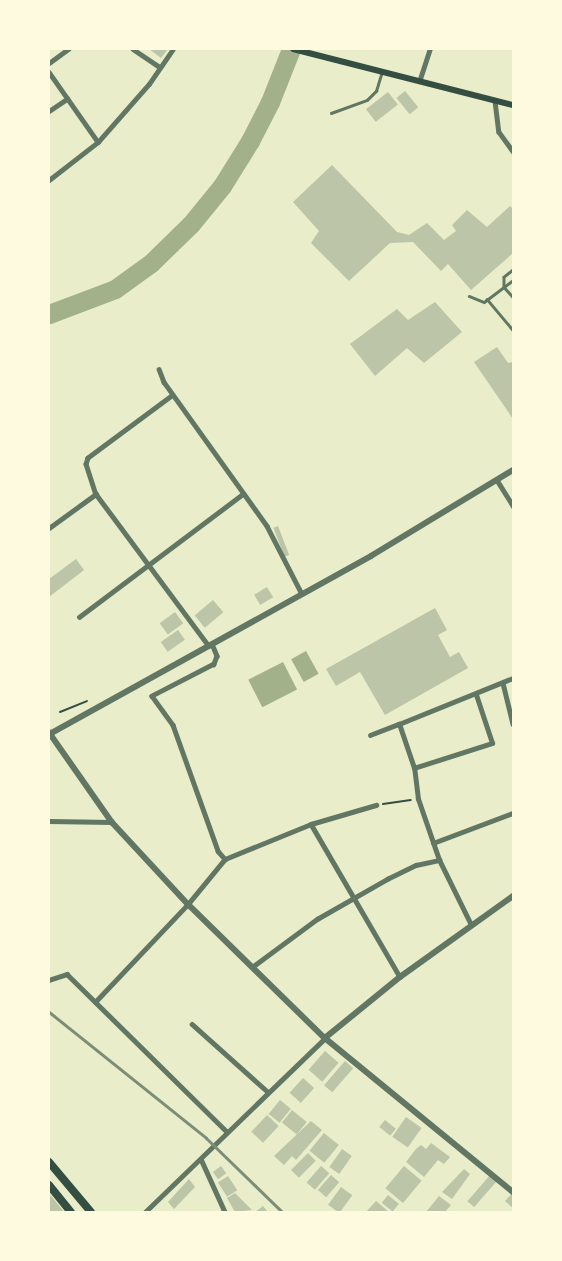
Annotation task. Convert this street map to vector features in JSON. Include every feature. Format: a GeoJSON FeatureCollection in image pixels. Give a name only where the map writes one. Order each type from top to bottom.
{"type":"FeatureCollection","features":[{"type":"Feature","properties":{"kind":"highway"},"geometry":{"type":"LineString","coordinates":[[49,1162],[91,1212]]}},
{"type":"Feature","properties":{"kind":"highway"},"geometry":{"type":"LineString","coordinates":[[49,1186],[71,1212]]}},
{"type":"Feature","properties":{"kind":"main road"},"geometry":{"type":"LineString","coordinates":[[293,49],[420,79],[513,106]]}},
{"type":"Feature","properties":{"kind":"street"},"geometry":{"type":"LineString","coordinates":[[49,63],[68,49]]}},
{"type":"Feature","properties":{"kind":"street"},"geometry":{"type":"LineString","coordinates":[[133,49],[160,67]]}},
{"type":"Feature","properties":{"kind":"street"},"geometry":{"type":"LineString","coordinates":[[49,180],[98,142],[131,107],[173,49]]}},
{"type":"Feature","properties":{"kind":"street"},"geometry":{"type":"LineString","coordinates":[[420,79],[430,49]]}},
{"type":"Feature","properties":{"kind":"street"},"geometry":{"type":"LineString","coordinates":[[49,72],[98,142]]}},
{"type":"Feature","properties":{"kind":"street"},"geometry":{"type":"LineString","coordinates":[[49,111],[67,98]]}},
{"type":"Feature","properties":{"kind":"street"},"geometry":{"type":"LineString","coordinates":[[495,101],[499,132],[513,151]]}},
{"type":"Feature","properties":{"kind":"street"},"geometry":{"type":"LineString","coordinates":[[159,369],[173,395],[267,526],[302,594]]}},
{"type":"Feature","properties":{"kind":"street"},"geometry":{"type":"LineString","coordinates":[[173,395],[88,458],[86,464],[96,494],[217,656],[214,664],[152,696],[173,725],[218,851],[225,859]]}},
{"type":"Feature","properties":{"kind":"street"},"geometry":{"type":"LineString","coordinates":[[513,470],[302,594],[49,733],[112,822],[188,904],[325,1038],[513,1192]]}},
{"type":"Feature","properties":{"kind":"street"},"geometry":{"type":"LineString","coordinates":[[497,480],[513,506]]}},
{"type":"Feature","properties":{"kind":"street"},"geometry":{"type":"LineString","coordinates":[[49,528],[96,494]]}},
{"type":"Feature","properties":{"kind":"street"},"geometry":{"type":"LineString","coordinates":[[79,617],[243,494]]}},
{"type":"Feature","properties":{"kind":"street"},"geometry":{"type":"LineString","coordinates":[[370,735],[476,695],[513,678]]}},
{"type":"Feature","properties":{"kind":"street"},"geometry":{"type":"LineString","coordinates":[[504,683],[513,724]]}},
{"type":"Feature","properties":{"kind":"street"},"geometry":{"type":"LineString","coordinates":[[414,768],[492,743],[476,695]]}},
{"type":"Feature","properties":{"kind":"street"},"geometry":{"type":"LineString","coordinates":[[399,724],[414,768],[418,799],[439,860],[471,925]]}},
{"type":"Feature","properties":{"kind":"street"},"geometry":{"type":"LineString","coordinates":[[95,1002],[188,904],[225,859],[311,824],[376,805]]}},
{"type":"Feature","properties":{"kind":"street"},"geometry":{"type":"LineString","coordinates":[[433,843],[513,813]]}},
{"type":"Feature","properties":{"kind":"street"},"geometry":{"type":"LineString","coordinates":[[49,821],[112,822]]}},
{"type":"Feature","properties":{"kind":"street"},"geometry":{"type":"LineString","coordinates":[[311,824],[400,977]]}},
{"type":"Feature","properties":{"kind":"street"},"geometry":{"type":"LineString","coordinates":[[252,967],[294,933],[387,878],[416,865],[439,860]]}},
{"type":"Feature","properties":{"kind":"street"},"geometry":{"type":"LineString","coordinates":[[145,1212],[325,1038],[400,977],[513,896]]}},
{"type":"Feature","properties":{"kind":"street"},"geometry":{"type":"LineString","coordinates":[[49,980],[67,974],[227,1132]]}},
{"type":"Feature","properties":{"kind":"street"},"geometry":{"type":"LineString","coordinates":[[192,1024],[268,1092]]}},
{"type":"Feature","properties":{"kind":"street"},"geometry":{"type":"LineString","coordinates":[[201,1159],[225,1212]]}},
{"type":"Feature","properties":{"kind":"lane"},"geometry":{"type":"LineString","coordinates":[[330,112],[367,100],[376,91],[382,70]]}},
{"type":"Feature","properties":{"kind":"lane"},"geometry":{"type":"LineString","coordinates":[[513,270],[504,277],[504,287],[513,297]]}},
{"type":"Feature","properties":{"kind":"lane"},"geometry":{"type":"LineString","coordinates":[[469,296],[484,302],[513,280]]}},
{"type":"Feature","properties":{"kind":"lane"},"geometry":{"type":"LineString","coordinates":[[487,299],[513,330]]}},
{"type":"Feature","properties":{"kind":"path"},"geometry":{"type":"LineString","coordinates":[[60,712],[87,701]]}},
{"type":"Feature","properties":{"kind":"path"},"geometry":{"type":"LineString","coordinates":[[376,805],[418,799]]}},
{"type":"Feature","properties":{"kind":"shaded area"},"geometry":{"type":"Polygon","coordinates":[[[306,651],[319,674],[304,682],[291,659],[306,651]]]}},
{"type":"Feature","properties":{"kind":"shaded area"},"geometry":{"type":"Polygon","coordinates":[[[283,662],[297,690],[262,707],[248,680],[283,662]]]}},
{"type":"Feature","properties":{"kind":"building"},"geometry":{"type":"Polygon","coordinates":[[[149,49],[168,49],[161,58],[149,49]]]}},
{"type":"Feature","properties":{"kind":"building"},"geometry":{"type":"Polygon","coordinates":[[[405,91],[418,107],[410,114],[396,98],[405,91]]]}},
{"type":"Feature","properties":{"kind":"building"},"geometry":{"type":"Polygon","coordinates":[[[388,92],[398,105],[376,122],[366,109],[388,92]]]}},
{"type":"Feature","properties":{"kind":"building"},"geometry":{"type":"Polygon","coordinates":[[[332,165],[397,232],[409,235],[427,223],[444,240],[456,231],[452,225],[467,210],[487,227],[510,206],[513,209],[513,253],[471,290],[448,264],[441,271],[413,242],[390,243],[349,281],[311,243],[319,231],[293,202],[332,165]]]}},
{"type":"Feature","properties":{"kind":"building"},"geometry":{"type":"Polygon","coordinates":[[[435,302],[462,332],[424,363],[407,348],[375,376],[350,344],[397,309],[408,320],[435,302]]]}},
{"type":"Feature","properties":{"kind":"building"},"geometry":{"type":"Polygon","coordinates":[[[497,347],[508,363],[513,362],[513,419],[474,362],[497,347]]]}},
{"type":"Feature","properties":{"kind":"building"},"geometry":{"type":"Polygon","coordinates":[[[278,526],[289,555],[284,557],[273,528],[278,526]]]}},
{"type":"Feature","properties":{"kind":"building"},"geometry":{"type":"Polygon","coordinates":[[[76,559],[84,570],[49,597],[49,579],[76,559]]]}},
{"type":"Feature","properties":{"kind":"building"},"geometry":{"type":"Polygon","coordinates":[[[267,587],[273,597],[260,605],[254,595],[267,587]]]}},
{"type":"Feature","properties":{"kind":"building"},"geometry":{"type":"Polygon","coordinates":[[[213,600],[223,612],[205,628],[195,615],[213,600]]]}},
{"type":"Feature","properties":{"kind":"building"},"geometry":{"type":"Polygon","coordinates":[[[435,608],[447,630],[438,635],[450,657],[459,652],[468,668],[385,715],[360,672],[336,686],[326,669],[435,608]]]}},
{"type":"Feature","properties":{"kind":"building"},"geometry":{"type":"Polygon","coordinates":[[[175,612],[183,623],[168,634],[160,623],[175,612]]]}},
{"type":"Feature","properties":{"kind":"building"},"geometry":{"type":"Polygon","coordinates":[[[178,630],[185,640],[168,652],[161,642],[178,630]]]}},
{"type":"Feature","properties":{"kind":"building"},"geometry":{"type":"Polygon","coordinates":[[[325,1051],[339,1063],[322,1082],[309,1070],[325,1051]]]}},
{"type":"Feature","properties":{"kind":"building"},"geometry":{"type":"Polygon","coordinates":[[[345,1061],[353,1068],[332,1092],[324,1085],[345,1061]]]}},
{"type":"Feature","properties":{"kind":"building"},"geometry":{"type":"Polygon","coordinates":[[[303,1078],[314,1088],[301,1103],[290,1093],[303,1078]]]}},
{"type":"Feature","properties":{"kind":"building"},"geometry":{"type":"Polygon","coordinates":[[[280,1100],[291,1109],[280,1123],[269,1114],[280,1100]]]}},
{"type":"Feature","properties":{"kind":"building"},"geometry":{"type":"Polygon","coordinates":[[[292,1110],[307,1122],[297,1134],[282,1122],[292,1110]]]}},
{"type":"Feature","properties":{"kind":"building"},"geometry":{"type":"Polygon","coordinates":[[[267,1115],[279,1126],[263,1143],[251,1132],[267,1115]]]}},
{"type":"Feature","properties":{"kind":"building"},"geometry":{"type":"Polygon","coordinates":[[[406,1117],[422,1128],[408,1148],[392,1137],[406,1117]]]}},
{"type":"Feature","properties":{"kind":"building"},"geometry":{"type":"Polygon","coordinates":[[[385,1120],[396,1129],[390,1136],[379,1127],[385,1120]]]}},
{"type":"Feature","properties":{"kind":"building"},"geometry":{"type":"Polygon","coordinates":[[[311,1121],[322,1130],[296,1160],[292,1156],[284,1165],[274,1156],[311,1121]]]}},
{"type":"Feature","properties":{"kind":"building"},"geometry":{"type":"Polygon","coordinates":[[[324,1133],[339,1145],[324,1163],[310,1151],[324,1133]]]}},
{"type":"Feature","properties":{"kind":"building"},"geometry":{"type":"Polygon","coordinates":[[[431,1143],[450,1157],[444,1164],[438,1160],[424,1177],[406,1162],[421,1145],[426,1149],[431,1143]]]}},
{"type":"Feature","properties":{"kind":"building"},"geometry":{"type":"Polygon","coordinates":[[[342,1149],[352,1156],[339,1174],[329,1167],[342,1149]]]}},
{"type":"Feature","properties":{"kind":"building"},"geometry":{"type":"Polygon","coordinates":[[[308,1153],[316,1161],[299,1178],[291,1170],[308,1153]]]}},
{"type":"Feature","properties":{"kind":"building"},"geometry":{"type":"Polygon","coordinates":[[[221,1166],[226,1173],[218,1179],[213,1172],[221,1166]]]}},
{"type":"Feature","properties":{"kind":"building"},"geometry":{"type":"Polygon","coordinates":[[[321,1166],[329,1173],[315,1190],[307,1183],[321,1166]]]}},
{"type":"Feature","properties":{"kind":"building"},"geometry":{"type":"Polygon","coordinates":[[[404,1166],[422,1181],[403,1203],[385,1188],[404,1166]]]}},
{"type":"Feature","properties":{"kind":"building"},"geometry":{"type":"Polygon","coordinates":[[[464,1169],[470,1174],[452,1199],[442,1192],[464,1169]]]}},
{"type":"Feature","properties":{"kind":"building"},"geometry":{"type":"Polygon","coordinates":[[[491,1174],[498,1180],[474,1207],[467,1201],[491,1174]]]}},
{"type":"Feature","properties":{"kind":"building"},"geometry":{"type":"Polygon","coordinates":[[[331,1175],[339,1182],[326,1197],[318,1190],[331,1175]]]}},
{"type":"Feature","properties":{"kind":"building"},"geometry":{"type":"Polygon","coordinates":[[[228,1176],[237,1190],[227,1197],[218,1183],[228,1176]]]}},
{"type":"Feature","properties":{"kind":"building"},"geometry":{"type":"Polygon","coordinates":[[[189,1179],[195,1187],[174,1209],[168,1202],[189,1179]]]}},
{"type":"Feature","properties":{"kind":"building"},"geometry":{"type":"Polygon","coordinates":[[[341,1187],[352,1195],[340,1212],[328,1205],[341,1187]]]}},
{"type":"Feature","properties":{"kind":"building"},"geometry":{"type":"Polygon","coordinates":[[[513,1192],[513,1208],[505,1201],[513,1192]]]}},
{"type":"Feature","properties":{"kind":"building"},"geometry":{"type":"Polygon","coordinates":[[[235,1193],[252,1210],[235,1212],[227,1198],[235,1193]]]}},
{"type":"Feature","properties":{"kind":"building"},"geometry":{"type":"Polygon","coordinates":[[[49,1194],[53,1198],[64,1212],[49,1212],[49,1194]]]}},
{"type":"Feature","properties":{"kind":"building"},"geometry":{"type":"Polygon","coordinates":[[[388,1195],[399,1204],[393,1212],[382,1203],[388,1195]]]}},
{"type":"Feature","properties":{"kind":"building"},"geometry":{"type":"Polygon","coordinates":[[[439,1196],[451,1205],[445,1212],[426,1212],[439,1196]]]}},
{"type":"Feature","properties":{"kind":"building"},"geometry":{"type":"Polygon","coordinates":[[[376,1201],[389,1212],[366,1212],[376,1201]]]}},
{"type":"Feature","properties":{"kind":"building"},"geometry":{"type":"Polygon","coordinates":[[[263,1206],[268,1212],[255,1212],[263,1206]]]}},
{"type":"Feature","properties":{"kind":"waterway"},"geometry":{"type":"LineString","coordinates":[[49,314],[115,289],[151,263],[191,224],[222,186],[250,141],[270,102],[291,49]]}},
{"type":"Feature","properties":{"kind":"railway"},"geometry":{"type":"LineString","coordinates":[[49,1012],[206,1138],[282,1212]]}}]}
